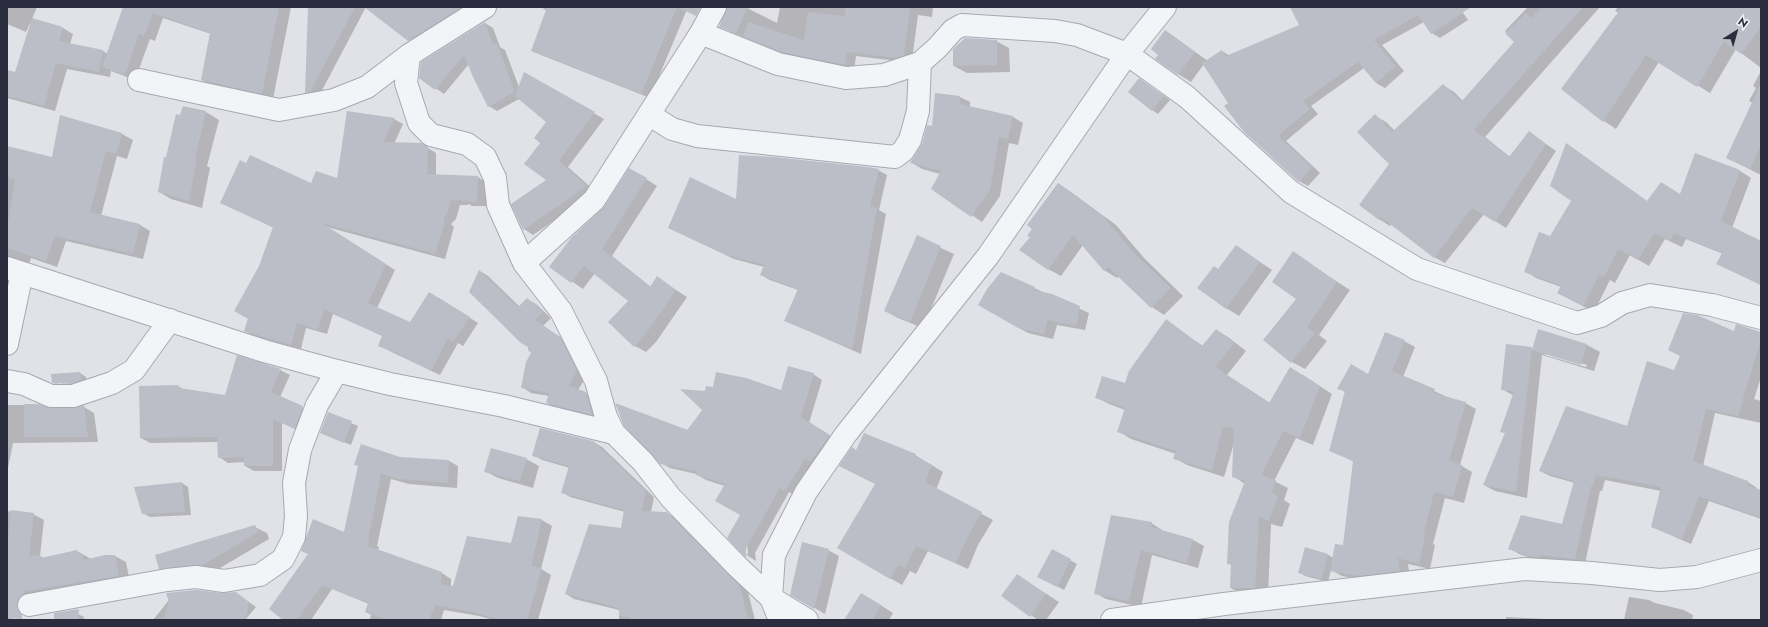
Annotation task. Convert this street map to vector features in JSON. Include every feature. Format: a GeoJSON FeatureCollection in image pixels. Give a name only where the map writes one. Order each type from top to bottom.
{"type":"FeatureCollection","features":[{"type":"Feature","properties":{"kind":"street"},"geometry":{"type":"LineString","coordinates":[[139,80],[279,110],[334,100],[367,87],[409,55],[456,14],[485,7]]}},
{"type":"Feature","properties":{"kind":"street"},"geometry":{"type":"LineString","coordinates":[[524,263],[594,200],[650,115],[701,33],[715,7]]}},
{"type":"Feature","properties":{"kind":"street"},"geometry":{"type":"LineString","coordinates":[[780,620],[771,598],[774,555],[806,492],[846,434],[988,256],[1127,54],[1165,7]]}},
{"type":"Feature","properties":{"kind":"street"},"geometry":{"type":"LineString","coordinates":[[701,33],[778,64],[846,78],[884,75],[920,63],[937,48],[953,30],[962,25],[1055,31],[1077,35],[1127,54],[1186,97],[1291,192],[1417,268],[1577,323],[1601,316],[1622,304],[1650,295],[1712,305],[1761,318]]}},
{"type":"Feature","properties":{"kind":"street"},"geometry":{"type":"LineString","coordinates":[[409,55],[406,83],[419,124],[431,135],[467,144],[485,157],[495,178],[498,205],[524,263],[561,311],[596,381],[606,417],[614,433],[643,462],[671,498],[738,567],[771,598],[807,620]]}},
{"type":"Feature","properties":{"kind":"street"},"geometry":{"type":"LineString","coordinates":[[650,115],[672,129],[697,136],[895,157],[903,151],[910,140],[918,111],[920,63]]}},
{"type":"Feature","properties":{"kind":"street"},"geometry":{"type":"LineString","coordinates":[[7,344],[15,270],[264,350],[337,371],[390,384],[504,406],[614,433]]}},
{"type":"Feature","properties":{"kind":"street"},"geometry":{"type":"LineString","coordinates":[[7,381],[24,384],[51,396],[73,396],[112,383],[134,370],[170,320]]}},
{"type":"Feature","properties":{"kind":"street"},"geometry":{"type":"LineString","coordinates":[[29,605],[167,580],[196,577],[224,581],[260,575],[283,559],[294,537],[296,516],[294,483],[300,450],[317,404],[337,371]]}},
{"type":"Feature","properties":{"kind":"street"},"geometry":{"type":"LineString","coordinates":[[1112,620],[1232,603],[1517,570],[1592,573],[1660,580],[1698,577],[1761,560]]}},
{"type":"Feature","properties":{"kind":"building"},"geometry":{"type":"Polygon","coordinates":[[[123,7],[279,7],[262,94],[201,80],[210,33],[153,13],[144,36],[139,34],[125,75],[102,67],[123,7]]]}},
{"type":"Feature","properties":{"kind":"building"},"geometry":{"type":"Polygon","coordinates":[[[308,7],[355,7],[310,92],[305,93],[308,7]]]}},
{"type":"Feature","properties":{"kind":"building"},"geometry":{"type":"Polygon","coordinates":[[[364,7],[462,7],[408,41],[364,7]]]}},
{"type":"Feature","properties":{"kind":"building"},"geometry":{"type":"Polygon","coordinates":[[[547,7],[677,7],[641,94],[531,51],[547,7]]]}},
{"type":"Feature","properties":{"kind":"building"},"geometry":{"type":"Polygon","coordinates":[[[677,7],[701,7],[696,16],[677,7]]]}},
{"type":"Feature","properties":{"kind":"building"},"geometry":{"type":"Polygon","coordinates":[[[727,7],[748,7],[736,33],[719,27],[727,7]]]}},
{"type":"Feature","properties":{"kind":"building"},"geometry":{"type":"Polygon","coordinates":[[[845,7],[910,7],[904,55],[896,58],[847,52],[845,65],[782,52],[743,36],[748,22],[804,40],[808,12],[845,16],[845,7]]]}},
{"type":"Feature","properties":{"kind":"building"},"geometry":{"type":"Polygon","coordinates":[[[1290,7],[1471,7],[1431,34],[1418,15],[1374,40],[1396,66],[1376,83],[1358,62],[1303,101],[1310,109],[1278,136],[1312,167],[1299,182],[1244,132],[1224,106],[1228,103],[1202,63],[1222,50],[1226,56],[1299,25],[1290,7]]]}},
{"type":"Feature","properties":{"kind":"building"},"geometry":{"type":"Polygon","coordinates":[[[1542,7],[1583,7],[1474,130],[1509,157],[1529,131],[1546,144],[1495,222],[1472,208],[1434,258],[1381,217],[1379,220],[1359,205],[1389,164],[1357,132],[1375,114],[1392,132],[1443,84],[1461,102],[1514,42],[1505,33],[1526,13],[1531,18],[1542,7]]]}},
{"type":"Feature","properties":{"kind":"building"},"geometry":{"type":"Polygon","coordinates":[[[1622,7],[1761,7],[1761,27],[1741,54],[1724,41],[1697,87],[1646,55],[1603,122],[1561,89],[1622,7]]]}},
{"type":"Feature","properties":{"kind":"building"},"geometry":{"type":"Polygon","coordinates":[[[32,18],[63,27],[59,41],[103,50],[99,72],[56,63],[44,106],[7,96],[7,70],[15,72],[32,18]]]}},
{"type":"Feature","properties":{"kind":"building"},"geometry":{"type":"Polygon","coordinates":[[[485,22],[493,45],[497,44],[515,92],[488,107],[464,55],[435,90],[419,78],[421,62],[485,22]]]}},
{"type":"Feature","properties":{"kind":"building"},"geometry":{"type":"Polygon","coordinates":[[[1165,30],[1195,52],[1178,75],[1155,59],[1158,55],[1151,49],[1165,30]]]}},
{"type":"Feature","properties":{"kind":"building"},"geometry":{"type":"Polygon","coordinates":[[[965,38],[997,40],[997,65],[953,66],[953,49],[965,38]]]}},
{"type":"Feature","properties":{"kind":"building"},"geometry":{"type":"Polygon","coordinates":[[[524,72],[595,112],[559,161],[587,186],[523,230],[511,204],[546,180],[524,164],[540,143],[534,138],[546,122],[515,96],[524,72]]]}},
{"type":"Feature","properties":{"kind":"building"},"geometry":{"type":"Polygon","coordinates":[[[1139,78],[1164,96],[1152,111],[1128,92],[1139,78]]]}},
{"type":"Feature","properties":{"kind":"building"},"geometry":{"type":"Polygon","coordinates":[[[1761,83],[1761,145],[1750,169],[1726,158],[1761,83]]]}},
{"type":"Feature","properties":{"kind":"building"},"geometry":{"type":"Polygon","coordinates":[[[935,93],[960,96],[960,104],[1013,116],[1008,139],[999,137],[990,190],[971,217],[931,189],[941,171],[910,163],[922,144],[927,125],[932,126],[935,93]]]}},
{"type":"Feature","properties":{"kind":"building"},"geometry":{"type":"Polygon","coordinates":[[[183,106],[206,111],[195,159],[197,159],[189,201],[158,192],[164,157],[166,157],[176,114],[180,115],[183,106]]]}},
{"type":"Feature","properties":{"kind":"building"},"geometry":{"type":"Polygon","coordinates":[[[347,111],[395,118],[383,142],[422,143],[428,147],[427,174],[478,176],[477,202],[462,201],[459,199],[458,201],[451,200],[447,214],[443,219],[445,221],[435,254],[322,223],[386,264],[368,303],[410,322],[429,292],[470,317],[453,342],[448,338],[431,371],[399,354],[378,346],[382,336],[324,309],[318,330],[297,323],[291,345],[244,331],[248,319],[234,311],[259,266],[273,227],[220,203],[240,160],[246,163],[250,155],[311,183],[316,171],[337,178],[347,111]]]}},
{"type":"Feature","properties":{"kind":"building"},"geometry":{"type":"Polygon","coordinates":[[[60,115],[122,133],[116,154],[106,151],[90,212],[140,224],[133,254],[55,236],[46,261],[7,248],[7,230],[15,179],[7,177],[7,146],[52,157],[60,115]]]}},
{"type":"Feature","properties":{"kind":"building"},"geometry":{"type":"Polygon","coordinates":[[[1566,143],[1647,201],[1661,182],[1680,194],[1695,153],[1740,170],[1721,221],[1761,241],[1761,285],[1716,264],[1722,253],[1674,233],[1671,241],[1654,233],[1638,260],[1618,249],[1604,277],[1599,275],[1583,306],[1557,293],[1561,286],[1524,272],[1539,232],[1550,236],[1571,201],[1550,186],[1566,143]]]}},
{"type":"Feature","properties":{"kind":"building"},"geometry":{"type":"Polygon","coordinates":[[[739,155],[774,157],[879,169],[870,207],[877,208],[852,349],[784,321],[798,289],[760,275],[764,265],[724,254],[668,228],[690,177],[736,199],[739,155]]]}},
{"type":"Feature","properties":{"kind":"building"},"geometry":{"type":"Polygon","coordinates":[[[629,168],[647,178],[602,249],[650,287],[657,276],[676,290],[645,335],[634,347],[608,322],[628,301],[584,266],[571,283],[549,267],[571,238],[604,207],[629,168]]]}},
{"type":"Feature","properties":{"kind":"building"},"geometry":{"type":"Polygon","coordinates":[[[1058,183],[1103,216],[1132,251],[1171,288],[1151,308],[1108,267],[1104,271],[1073,235],[1048,270],[1019,250],[1030,237],[1027,236],[1032,229],[1027,225],[1058,183]]]}},
{"type":"Feature","properties":{"kind":"building"},"geometry":{"type":"Polygon","coordinates":[[[917,235],[941,246],[910,322],[884,311],[917,235]]]}},
{"type":"Feature","properties":{"kind":"building"},"geometry":{"type":"Polygon","coordinates":[[[1236,245],[1260,262],[1226,309],[1197,288],[1214,266],[1218,269],[1236,245]]]}},
{"type":"Feature","properties":{"kind":"building"},"geometry":{"type":"Polygon","coordinates":[[[1293,251],[1337,282],[1307,327],[1315,333],[1291,363],[1263,340],[1296,299],[1272,282],[1293,251]]]}},
{"type":"Feature","properties":{"kind":"building"},"geometry":{"type":"Polygon","coordinates":[[[479,270],[518,307],[527,298],[543,312],[535,320],[560,337],[577,371],[569,386],[586,392],[587,396],[585,398],[588,398],[592,415],[546,403],[549,393],[521,388],[526,362],[531,353],[528,350],[528,347],[521,343],[469,292],[479,270]]]}},
{"type":"Feature","properties":{"kind":"building"},"geometry":{"type":"Polygon","coordinates":[[[1001,272],[1035,287],[1033,290],[1052,294],[1080,306],[1076,326],[1048,320],[1044,334],[1018,328],[978,305],[987,289],[1001,272]]]}},
{"type":"Feature","properties":{"kind":"building"},"geometry":{"type":"Polygon","coordinates":[[[1683,313],[1697,315],[1734,331],[1736,324],[1761,332],[1761,339],[1738,416],[1706,409],[1693,461],[1748,481],[1747,485],[1761,490],[1761,518],[1699,496],[1682,539],[1651,527],[1661,487],[1596,475],[1593,486],[1591,486],[1575,559],[1540,555],[1540,557],[1532,557],[1508,549],[1521,515],[1562,524],[1574,481],[1539,471],[1566,406],[1627,426],[1647,361],[1674,370],[1680,356],[1668,350],[1683,313]]]}},
{"type":"Feature","properties":{"kind":"building"},"geometry":{"type":"Polygon","coordinates":[[[1166,319],[1202,346],[1216,329],[1234,343],[1215,367],[1269,403],[1290,367],[1320,386],[1300,438],[1283,431],[1261,475],[1276,480],[1272,493],[1278,496],[1269,521],[1259,517],[1255,588],[1230,588],[1231,564],[1227,564],[1229,522],[1245,481],[1232,477],[1234,428],[1223,427],[1212,470],[1173,459],[1176,451],[1117,432],[1125,408],[1095,398],[1102,376],[1125,383],[1129,371],[1166,319]]]}},
{"type":"Feature","properties":{"kind":"building"},"geometry":{"type":"Polygon","coordinates":[[[1538,329],[1587,344],[1581,365],[1532,350],[1538,329]]]}},
{"type":"Feature","properties":{"kind":"building"},"geometry":{"type":"Polygon","coordinates":[[[1385,332],[1405,340],[1392,371],[1435,389],[1433,393],[1466,402],[1449,461],[1462,465],[1453,497],[1434,492],[1423,537],[1425,538],[1419,564],[1398,558],[1400,571],[1359,576],[1330,571],[1335,544],[1343,545],[1353,461],[1329,451],[1345,391],[1337,389],[1351,364],[1368,374],[1385,332]]]}},
{"type":"Feature","properties":{"kind":"building"},"geometry":{"type":"Polygon","coordinates":[[[1506,344],[1532,347],[1516,492],[1483,485],[1505,433],[1500,432],[1514,391],[1501,390],[1506,344]]]}},
{"type":"Feature","properties":{"kind":"building"},"geometry":{"type":"Polygon","coordinates":[[[237,355],[281,369],[271,392],[303,406],[295,429],[273,419],[273,466],[244,466],[243,457],[218,458],[217,437],[140,438],[139,386],[178,385],[179,388],[225,395],[237,355]]]}},
{"type":"Feature","properties":{"kind":"building"},"geometry":{"type":"Polygon","coordinates":[[[788,366],[814,373],[801,417],[830,435],[810,462],[805,459],[785,491],[780,488],[746,548],[746,558],[727,538],[740,515],[715,501],[725,484],[696,475],[697,471],[660,464],[624,426],[615,403],[688,430],[702,410],[680,389],[705,391],[706,386],[713,387],[716,372],[746,378],[781,390],[788,366]]]}},
{"type":"Feature","properties":{"kind":"building"},"geometry":{"type":"Polygon","coordinates":[[[80,372],[81,380],[71,384],[52,383],[51,374],[80,372]]]}},
{"type":"Feature","properties":{"kind":"building"},"geometry":{"type":"Polygon","coordinates":[[[24,404],[38,404],[51,408],[73,408],[84,405],[88,437],[24,437],[24,404]]]}},
{"type":"Feature","properties":{"kind":"building"},"geometry":{"type":"Polygon","coordinates":[[[328,412],[352,421],[344,443],[320,433],[328,412]]]}},
{"type":"Feature","properties":{"kind":"building"},"geometry":{"type":"Polygon","coordinates":[[[540,428],[593,441],[646,491],[642,511],[667,512],[740,586],[748,620],[630,620],[630,617],[619,616],[619,608],[565,594],[589,524],[621,528],[624,510],[561,493],[569,466],[532,456],[540,428]]]}},
{"type":"Feature","properties":{"kind":"building"},"geometry":{"type":"Polygon","coordinates":[[[864,433],[916,454],[915,456],[932,465],[925,482],[982,512],[967,538],[956,563],[916,546],[905,568],[898,565],[890,579],[837,548],[875,484],[839,466],[852,447],[856,450],[864,433]]]}},
{"type":"Feature","properties":{"kind":"building"},"geometry":{"type":"Polygon","coordinates":[[[361,444],[400,457],[449,460],[448,483],[398,479],[381,474],[368,540],[370,541],[368,546],[442,572],[441,584],[453,586],[467,536],[511,543],[518,516],[542,519],[531,566],[542,568],[527,620],[501,620],[469,611],[435,605],[429,620],[387,620],[365,612],[368,603],[322,585],[297,620],[283,620],[269,609],[308,554],[301,551],[313,519],[344,532],[358,466],[354,465],[361,444]]]}},
{"type":"Feature","properties":{"kind":"building"},"geometry":{"type":"Polygon","coordinates":[[[491,448],[527,458],[520,481],[484,472],[491,448]]]}},
{"type":"Feature","properties":{"kind":"building"},"geometry":{"type":"Polygon","coordinates":[[[182,482],[185,512],[142,514],[134,487],[182,482]]]}},
{"type":"Feature","properties":{"kind":"building"},"geometry":{"type":"Polygon","coordinates":[[[11,510],[34,513],[29,556],[40,555],[41,558],[77,550],[78,554],[82,553],[84,560],[105,555],[115,555],[119,576],[25,591],[17,601],[17,608],[22,615],[22,619],[7,618],[7,549],[11,510]]]}},
{"type":"Feature","properties":{"kind":"building"},"geometry":{"type":"Polygon","coordinates":[[[1111,515],[1152,522],[1151,527],[1193,539],[1187,563],[1141,550],[1129,601],[1094,594],[1111,515]]]}},
{"type":"Feature","properties":{"kind":"building"},"geometry":{"type":"Polygon","coordinates":[[[255,525],[258,532],[203,565],[159,569],[155,555],[255,525]]]}},
{"type":"Feature","properties":{"kind":"building"},"geometry":{"type":"Polygon","coordinates":[[[802,542],[829,549],[814,609],[790,595],[802,542]]]}},
{"type":"Feature","properties":{"kind":"building"},"geometry":{"type":"Polygon","coordinates":[[[1305,547],[1328,554],[1321,579],[1298,573],[1305,547]]]}},
{"type":"Feature","properties":{"kind":"building"},"geometry":{"type":"Polygon","coordinates":[[[1052,549],[1071,559],[1057,587],[1037,577],[1052,549]]]}},
{"type":"Feature","properties":{"kind":"building"},"geometry":{"type":"Polygon","coordinates":[[[1017,574],[1046,594],[1030,617],[1001,596],[1017,574]]]}},
{"type":"Feature","properties":{"kind":"building"},"geometry":{"type":"Polygon","coordinates":[[[196,590],[222,593],[236,592],[249,602],[246,620],[164,620],[169,602],[166,593],[196,590]]]}},
{"type":"Feature","properties":{"kind":"building"},"geometry":{"type":"Polygon","coordinates":[[[861,593],[881,605],[872,620],[844,620],[861,593]]]}},
{"type":"Feature","properties":{"kind":"building"},"geometry":{"type":"Polygon","coordinates":[[[79,609],[78,620],[54,620],[54,613],[79,609]]]}}]}
